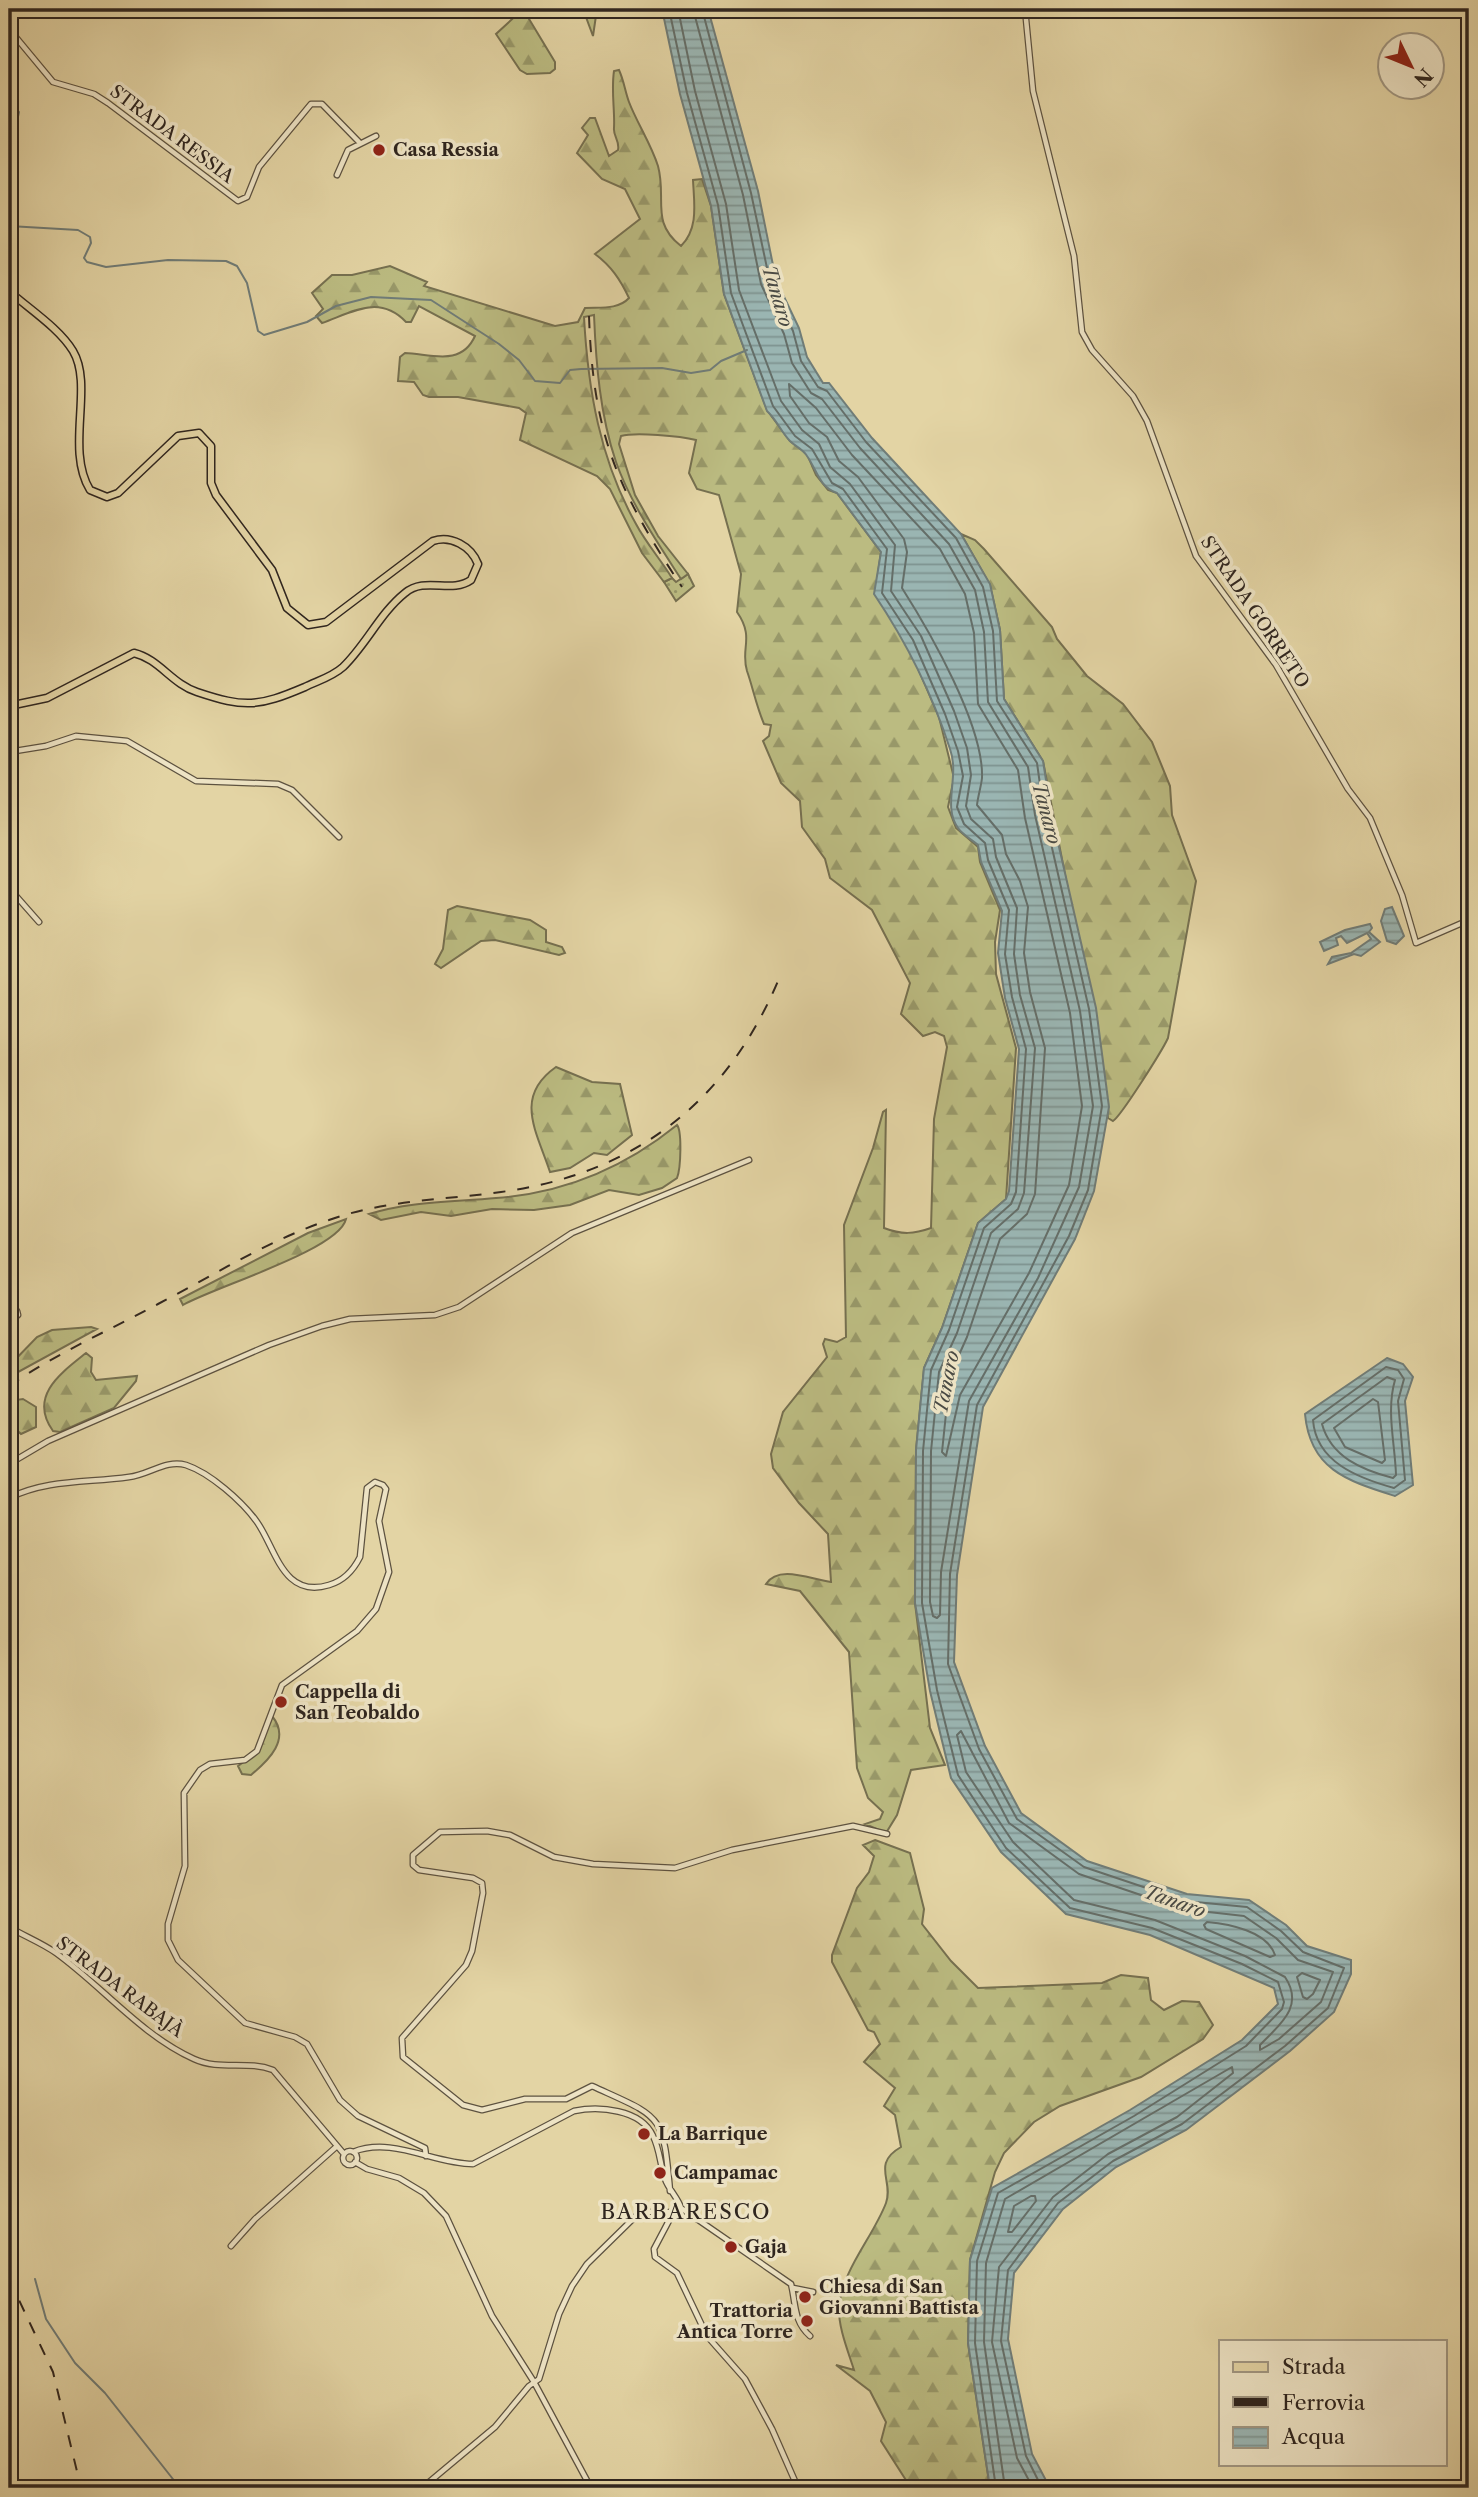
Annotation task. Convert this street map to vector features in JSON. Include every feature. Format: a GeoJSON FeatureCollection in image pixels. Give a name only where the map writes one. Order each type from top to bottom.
{"type":"FeatureCollection","features":[{"type":"Feature","properties":{"kind":"main road"},"geometry":{"type":"LineString","coordinates":[[9,291],[64,339],[78,363],[80,464],[90,490],[107,497],[118,493],[178,436],[198,433],[211,446],[211,483],[216,495],[275,574],[284,603],[303,622],[314,626],[326,622],[433,541],[447,539],[456,542],[471,552],[478,565],[471,580],[461,586],[425,584],[411,588],[390,608],[342,668],[266,703],[236,703],[193,691],[174,681],[145,656],[134,653],[47,698],[9,706]]}},
{"type":"Feature","properties":{"kind":"street","name":"STRADA GORRETO"},"geometry":{"type":"LineString","coordinates":[[1025,9],[1033,91],[1074,256],[1082,332],[1092,350],[1133,396],[1147,421],[1196,556],[1276,666],[1348,789],[1370,818],[1394,874],[1416,943],[1469,920]]}},
{"type":"Feature","properties":{"kind":"street","name":"STRADA RESSIA"},"geometry":{"type":"LineString","coordinates":[[9,29],[54,82],[101,99],[238,201],[247,197],[259,167],[311,104],[322,104],[359,142]]}},
{"type":"Feature","properties":{"kind":"street"},"geometry":{"type":"LineString","coordinates":[[337,175],[345,155],[359,142],[376,136]]}},
{"type":"Feature","properties":{"kind":"street"},"geometry":{"type":"LineString","coordinates":[[9,752],[46,746],[76,736],[127,741],[196,781],[278,784],[292,790],[339,836]]}},
{"type":"Feature","properties":{"kind":"street"},"geometry":{"type":"LineString","coordinates":[[9,888],[39,922]]}},
{"type":"Feature","properties":{"kind":"street"},"geometry":{"type":"LineString","coordinates":[[9,1464],[48,1441],[269,1345],[311,1330],[350,1319],[435,1315],[459,1307],[572,1233],[748,1160]]}},
{"type":"Feature","properties":{"kind":"street"},"geometry":{"type":"LineString","coordinates":[[9,1309],[17,1311],[18,1315],[9,1321]]}},
{"type":"Feature","properties":{"kind":"street"},"geometry":{"type":"LineString","coordinates":[[9,1498],[36,1486],[132,1477],[165,1465],[189,1466],[204,1475],[250,1514],[286,1575],[295,1582],[315,1587],[334,1584],[356,1566],[360,1557],[367,1488],[374,1482],[386,1489],[379,1521],[389,1573],[376,1609],[357,1631],[282,1685],[257,1751],[245,1760],[210,1764],[200,1770],[184,1793],[185,1866],[168,1924],[168,1940],[178,1960],[245,2023],[307,2043],[340,2100],[358,2116],[425,2148],[426,2156]]}},
{"type":"Feature","properties":{"kind":"street"},"geometry":{"type":"LineString","coordinates":[[670,2191],[660,2126],[643,2109],[592,2086],[566,2099],[525,2099],[489,2109],[475,2109],[463,2105],[403,2057],[402,2038],[458,1976],[470,1958],[483,1893],[482,1883],[472,1878],[419,1870],[413,1865],[414,1855],[440,1832],[487,1831],[510,1835],[554,1857],[612,1867],[675,1868],[718,1857],[732,1850],[852,1826],[887,1834]]}},
{"type":"Feature","properties":{"kind":"street","name":"STRADA RABAJÀ"},"geometry":{"type":"LineString","coordinates":[[9,1927],[55,1952],[133,2019],[194,2059],[225,2067],[258,2065],[273,2070],[344,2154],[345,2163],[355,2157]]}},
{"type":"Feature","properties":{"kind":"street"},"geometry":{"type":"LineString","coordinates":[[355,2157],[365,2150],[392,2147],[473,2164],[574,2111],[591,2108],[635,2117],[653,2136],[670,2191],[681,2208],[760,2260],[793,2288],[813,2292]]}},
{"type":"Feature","properties":{"kind":"street"},"geometry":{"type":"LineString","coordinates":[[231,2246],[254,2219],[336,2147]]}},
{"type":"Feature","properties":{"kind":"street"},"geometry":{"type":"LineString","coordinates":[[344,2154],[355,2157],[367,2169],[398,2178],[424,2193],[446,2216],[492,2316],[534,2382],[591,2488]]}},
{"type":"Feature","properties":{"kind":"street"},"geometry":{"type":"LineString","coordinates":[[422,2488],[495,2427],[542,2372],[559,2314],[572,2286],[587,2264],[638,2214],[649,2209],[673,2212],[681,2208]]}},
{"type":"Feature","properties":{"kind":"street"},"geometry":{"type":"LineString","coordinates":[[673,2212],[654,2249],[655,2257],[677,2273],[707,2336],[744,2379],[772,2429],[798,2488]]}},
{"type":"Feature","properties":{"kind":"street"},"geometry":{"type":"LineString","coordinates":[[793,2288],[791,2297],[798,2322],[810,2336]]}},
{"type":"Feature","properties":{"kind":"green space"},"geometry":{"type":"Polygon","coordinates":[[[523,9],[555,62],[555,69],[550,73],[527,74],[520,70],[496,34],[523,9]]]}},
{"type":"Feature","properties":{"kind":"green space"},"geometry":{"type":"Polygon","coordinates":[[[583,9],[597,9],[593,36],[583,9]]]}},
{"type":"Feature","properties":{"kind":"green space"},"geometry":{"type":"Polygon","coordinates":[[[619,70],[629,102],[658,166],[662,219],[666,228],[681,246],[687,239],[693,223],[693,180],[702,179],[711,206],[724,294],[767,410],[790,441],[807,454],[816,475],[828,490],[837,493],[881,552],[875,594],[907,643],[939,717],[954,778],[948,807],[956,828],[978,847],[980,862],[1000,910],[995,942],[996,974],[1016,1048],[1006,1199],[978,1223],[942,1328],[924,1368],[916,1450],[915,1603],[930,1728],[945,1765],[911,1770],[897,1815],[886,1833],[865,1824],[880,1819],[883,1812],[868,1798],[857,1768],[849,1652],[800,1591],[766,1584],[772,1578],[787,1574],[831,1582],[828,1534],[799,1503],[773,1468],[771,1454],[783,1412],[827,1357],[823,1344],[825,1339],[837,1342],[846,1337],[844,1225],[873,1148],[883,1112],[886,1110],[884,1228],[908,1233],[931,1228],[934,1119],[947,1047],[944,1036],[935,1032],[923,1036],[901,1014],[910,983],[872,910],[830,878],[825,859],[802,827],[800,801],[781,783],[763,741],[769,736],[771,725],[764,724],[745,663],[745,629],[737,612],[741,574],[719,495],[697,489],[689,473],[696,440],[636,434],[621,436],[619,444],[635,495],[658,536],[688,574],[681,579],[629,493],[616,462],[606,426],[594,315],[584,317],[598,424],[613,475],[624,500],[640,531],[672,578],[664,582],[642,553],[610,489],[597,476],[520,440],[526,413],[519,408],[458,397],[429,397],[423,395],[414,382],[398,381],[400,357],[405,353],[454,355],[469,346],[475,336],[419,306],[411,322],[406,322],[386,309],[376,307],[355,310],[322,323],[316,316],[323,309],[312,293],[332,275],[352,275],[390,266],[427,282],[424,286],[555,326],[578,322],[585,308],[608,307],[625,302],[629,298],[619,279],[595,254],[640,219],[625,189],[602,179],[577,153],[588,135],[582,128],[590,118],[595,118],[609,156],[618,150],[614,131],[613,86],[614,71],[619,70]]]}},
{"type":"Feature","properties":{"kind":"green space"},"geometry":{"type":"Polygon","coordinates":[[[961,534],[975,540],[984,549],[1052,627],[1057,639],[1087,676],[1123,704],[1152,742],[1170,786],[1172,815],[1196,881],[1168,1038],[1150,1069],[1113,1121],[1108,1118],[1103,1071],[1043,761],[1004,699],[1000,630],[990,585],[961,534]]]}},
{"type":"Feature","properties":{"kind":"green space"},"geometry":{"type":"Polygon","coordinates":[[[688,574],[694,586],[676,601],[664,582],[672,578],[676,582],[688,574]]]}},
{"type":"Feature","properties":{"kind":"green space"},"geometry":{"type":"Polygon","coordinates":[[[457,906],[530,920],[546,930],[546,942],[562,947],[565,953],[559,955],[495,940],[481,941],[441,968],[435,964],[443,949],[448,910],[457,906]]]}},
{"type":"Feature","properties":{"kind":"green space"},"geometry":{"type":"Polygon","coordinates":[[[556,1067],[592,1082],[620,1084],[632,1135],[607,1155],[594,1153],[570,1168],[550,1172],[535,1129],[532,1103],[535,1090],[543,1078],[556,1067]]]}},
{"type":"Feature","properties":{"kind":"green space"},"geometry":{"type":"Polygon","coordinates":[[[677,1125],[680,1150],[677,1178],[662,1188],[639,1195],[609,1190],[570,1205],[534,1210],[492,1209],[451,1216],[421,1212],[381,1220],[369,1214],[416,1204],[546,1191],[615,1166],[677,1125]]]}},
{"type":"Feature","properties":{"kind":"green space"},"geometry":{"type":"Polygon","coordinates":[[[346,1219],[338,1231],[300,1255],[183,1305],[180,1299],[308,1233],[346,1219]]]}},
{"type":"Feature","properties":{"kind":"green space"},"geometry":{"type":"Polygon","coordinates":[[[91,1327],[97,1329],[9,1377],[9,1366],[37,1337],[52,1330],[91,1327]]]}},
{"type":"Feature","properties":{"kind":"green space"},"geometry":{"type":"Polygon","coordinates":[[[86,1353],[92,1358],[91,1372],[96,1380],[137,1376],[136,1381],[114,1408],[60,1432],[53,1431],[46,1418],[46,1396],[58,1377],[86,1353]]]}},
{"type":"Feature","properties":{"kind":"green space"},"geometry":{"type":"Polygon","coordinates":[[[23,1399],[36,1407],[36,1427],[21,1434],[9,1423],[9,1401],[23,1399]]]}},
{"type":"Feature","properties":{"kind":"green space"},"geometry":{"type":"Polygon","coordinates":[[[272,1716],[279,1733],[271,1756],[251,1775],[242,1774],[238,1766],[256,1753],[272,1716]]]}},
{"type":"Feature","properties":{"kind":"green space"},"geometry":{"type":"Polygon","coordinates":[[[875,1840],[910,1853],[924,1909],[922,1924],[951,1961],[978,1988],[1102,1983],[1121,1975],[1148,1978],[1151,2000],[1164,2010],[1182,2001],[1199,2002],[1213,2025],[1203,2039],[1141,2077],[1060,2106],[1034,2122],[1004,2153],[995,2172],[970,2260],[968,2343],[990,2488],[911,2488],[881,2441],[886,2422],[870,2391],[836,2365],[854,2370],[840,2323],[841,2293],[886,2203],[887,2160],[901,2147],[895,2115],[884,2106],[895,2088],[864,2062],[880,2044],[874,2032],[868,2030],[832,1962],[832,1955],[857,1888],[869,1872],[874,1856],[863,1845],[875,1840]]]}},
{"type":"Feature","properties":{"kind":"water","name":"Tanaro"},"geometry":{"type":"Polygon","coordinates":[[[662,9],[708,9],[758,191],[776,280],[799,328],[807,357],[823,383],[829,383],[872,438],[961,534],[990,584],[1000,630],[1004,699],[1043,761],[1051,812],[1096,1008],[1109,1107],[1094,1191],[1075,1239],[983,1407],[957,1575],[954,1662],[985,1746],[1021,1813],[1087,1861],[1187,1894],[1249,1900],[1286,1925],[1307,1946],[1351,1960],[1351,1974],[1334,2012],[1290,2051],[1186,2130],[1116,2167],[1063,2209],[1014,2273],[1008,2339],[1032,2454],[1050,2488],[990,2488],[968,2343],[970,2260],[992,2188],[1130,2110],[1242,2040],[1278,2004],[1274,1988],[1150,1935],[1066,1914],[1001,1852],[951,1778],[930,1691],[915,1603],[916,1450],[924,1368],[942,1328],[978,1223],[1006,1199],[1009,1191],[1019,1049],[1005,998],[998,953],[1002,911],[981,862],[978,845],[960,830],[953,819],[953,760],[927,688],[908,650],[874,594],[881,552],[837,493],[826,487],[805,454],[792,443],[767,411],[724,294],[711,206],[680,94],[662,9]]]}},
{"type":"Feature","properties":{"kind":"water"},"geometry":{"type":"Polygon","coordinates":[[[1392,907],[1404,936],[1396,944],[1387,941],[1381,921],[1385,909],[1392,907]]]}},
{"type":"Feature","properties":{"kind":"water"},"geometry":{"type":"Polygon","coordinates":[[[1370,924],[1372,928],[1369,932],[1380,942],[1361,956],[1354,954],[1328,964],[1332,957],[1351,953],[1371,939],[1367,933],[1347,943],[1341,936],[1336,938],[1338,945],[1324,951],[1320,942],[1345,930],[1370,924]]]}},
{"type":"Feature","properties":{"kind":"water"},"geometry":{"type":"Polygon","coordinates":[[[1387,1358],[1403,1364],[1413,1377],[1405,1401],[1413,1485],[1395,1496],[1347,1478],[1323,1461],[1308,1433],[1305,1414],[1387,1358]]]}},
{"type":"Feature","properties":{"kind":"waterway"},"geometry":{"type":"LineString","coordinates":[[9,99],[19,112],[16,126],[9,132]]}},
{"type":"Feature","properties":{"kind":"waterway"},"geometry":{"type":"LineString","coordinates":[[9,226],[78,230],[90,237],[91,243],[84,258],[87,262],[106,267],[168,260],[226,261],[237,266],[247,283],[258,331],[264,335],[307,322],[336,306],[371,297],[431,300],[499,344],[519,360],[535,381],[560,383],[570,370],[581,369],[662,368],[691,373],[710,370],[721,361],[747,350]]}},
{"type":"Feature","properties":{"kind":"waterway"},"geometry":{"type":"LineString","coordinates":[[35,2279],[46,2319],[75,2363],[105,2393],[180,2488]]}},
{"type":"Feature","properties":{"kind":"railway"},"geometry":{"type":"LineString","coordinates":[[589,316],[596,395],[613,459],[641,520],[682,587]]}},
{"type":"Feature","properties":{"kind":"railway"},"geometry":{"type":"LineString","coordinates":[[9,1386],[82,1343],[263,1248],[307,1228],[371,1208],[501,1192],[549,1183],[593,1169],[633,1150],[670,1126],[702,1097],[731,1063],[757,1025],[778,981]]}},
{"type":"Feature","properties":{"kind":"railway"},"geometry":{"type":"LineString","coordinates":[[9,2279],[53,2372],[81,2488]]}},
{"type":"Feature","properties":{"kind":"place","name":"Casa Ressia"},"geometry":{"type":"Point","coordinates":[379,150]}},
{"type":"Feature","properties":{"kind":"place","name":"Cappella di San Teobaldo"},"geometry":{"type":"Point","coordinates":[281,1702]}},
{"type":"Feature","properties":{"kind":"place","name":"La Barrique"},"geometry":{"type":"Point","coordinates":[644,2134]}},
{"type":"Feature","properties":{"kind":"place","name":"Campamac"},"geometry":{"type":"Point","coordinates":[660,2173]}},
{"type":"Feature","properties":{"kind":"place","name":"Gaja"},"geometry":{"type":"Point","coordinates":[731,2247]}},
{"type":"Feature","properties":{"kind":"place","name":"Chiesa di San Giovanni Battista"},"geometry":{"type":"Point","coordinates":[805,2297]}},
{"type":"Feature","properties":{"kind":"place","name":"Trattoria Antica Torre"},"geometry":{"type":"Point","coordinates":[807,2321]}},
{"type":"Feature","properties":{"kind":"district","name":"BARBARESCO"},"geometry":{"type":"Point","coordinates":[686,2212]}}]}
